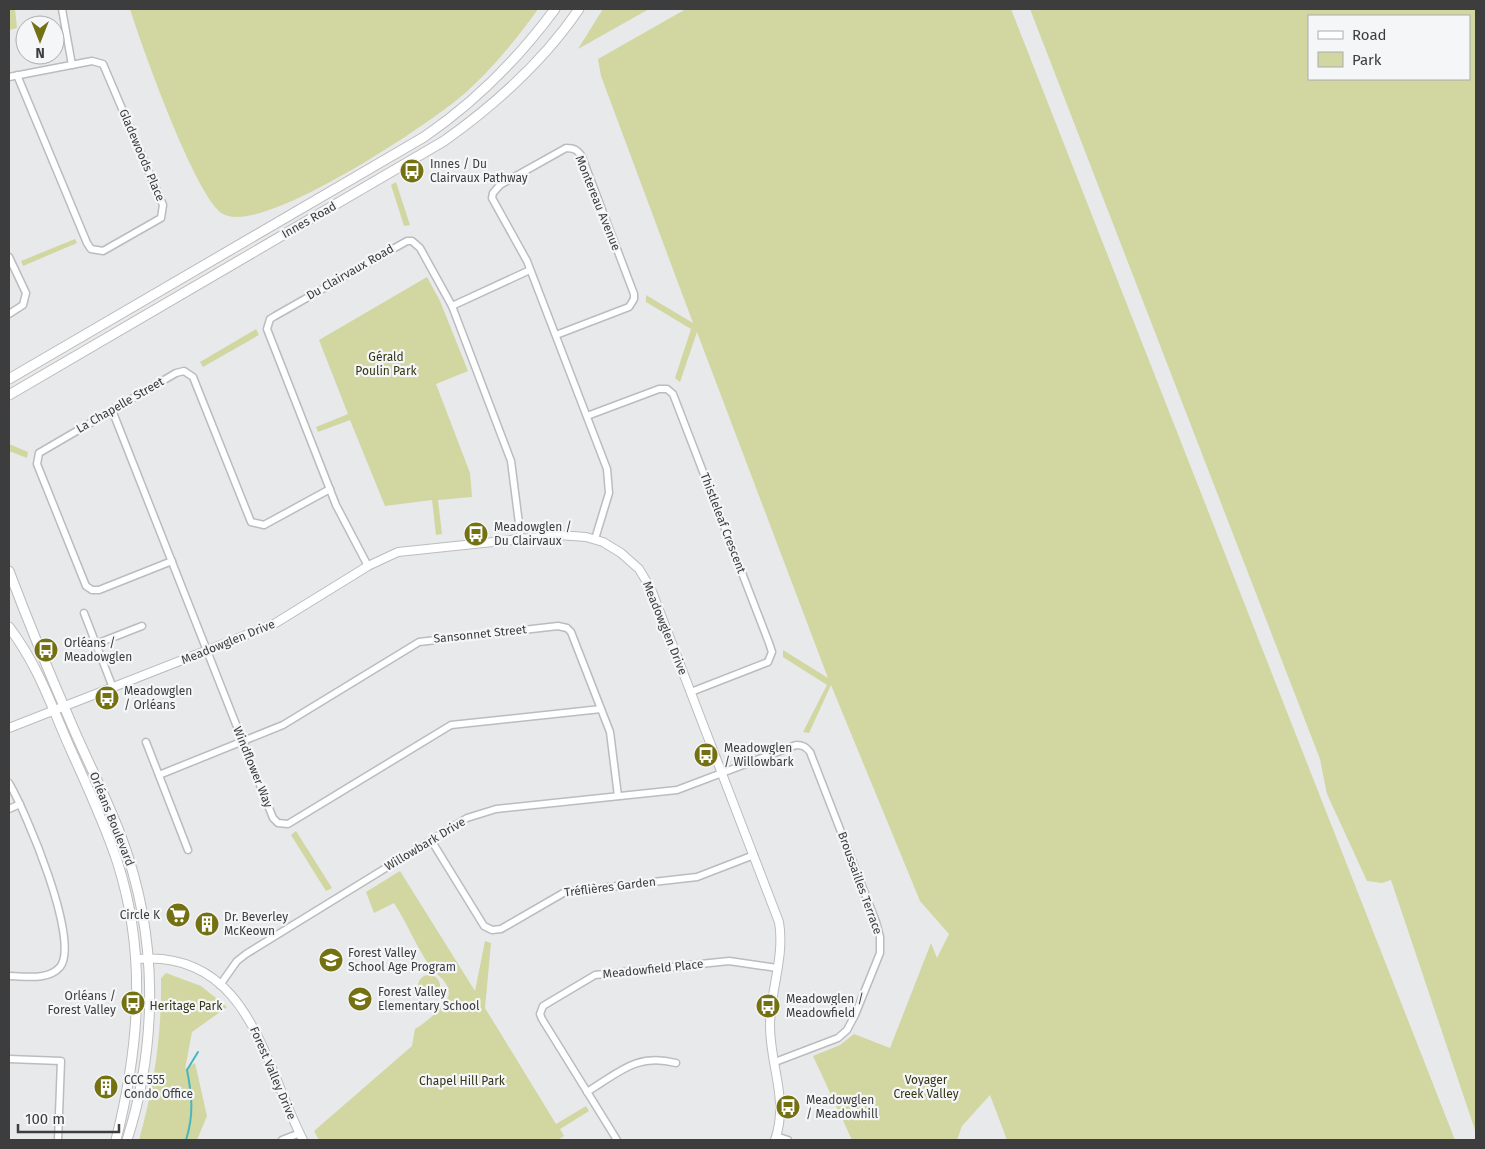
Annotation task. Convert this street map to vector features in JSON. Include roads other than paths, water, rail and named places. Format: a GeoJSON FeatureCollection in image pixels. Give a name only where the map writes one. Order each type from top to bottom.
{"type":"FeatureCollection","features":[{"type":"Feature","properties":{"kind":"main road","name":"Innes Road"},"geometry":{"type":"LineString","coordinates":[[9,377],[424,137],[449,120],[495,79],[555,9]]}},
{"type":"Feature","properties":{"kind":"main road","name":"Innes Road"},"geometry":{"type":"LineString","coordinates":[[9,394],[444,141],[475,119],[521,79],[558,39],[580,9]]}},
{"type":"Feature","properties":{"kind":"main road","name":"Orléans Boulevard"},"geometry":{"type":"LineString","coordinates":[[9,571],[64,707],[110,809],[128,855],[140,902],[149,958],[147,1046],[140,1091],[127,1140]]}},
{"type":"Feature","properties":{"kind":"main road","name":"Orléans Boulevard"},"geometry":{"type":"LineString","coordinates":[[9,627],[33,662],[54,711],[118,865],[131,914],[137,959],[135,1044],[130,1082],[116,1140]]}},
{"type":"Feature","properties":{"kind":"street"},"geometry":{"type":"LineString","coordinates":[[62,9],[72,65]]}},
{"type":"Feature","properties":{"kind":"street","name":"Gladewoods Place"},"geometry":{"type":"LineString","coordinates":[[9,77],[17,75],[96,61],[106,69],[164,209],[158,220],[103,251],[91,249],[17,75]]}},
{"type":"Feature","properties":{"kind":"street","name":"Montereau Avenue"},"geometry":{"type":"LineString","coordinates":[[556,335],[629,307],[634,299],[632,288],[582,157],[575,149],[566,148],[500,185],[493,193],[494,203],[530,270],[607,469],[610,485],[595,539]]}},
{"type":"Feature","properties":{"kind":"street","name":"Du Clairvaux Road"},"geometry":{"type":"LineString","coordinates":[[368,566],[330,489],[267,329],[270,319],[407,241],[412,241],[420,248],[452,306],[511,461],[521,539]]}},
{"type":"Feature","properties":{"kind":"street"},"geometry":{"type":"LineString","coordinates":[[9,257],[26,293],[23,305],[9,314]]}},
{"type":"Feature","properties":{"kind":"street"},"geometry":{"type":"LineString","coordinates":[[452,306],[530,270]]}},
{"type":"Feature","properties":{"kind":"street","name":"La Chapelle Street"},"geometry":{"type":"LineString","coordinates":[[172,561],[99,590],[89,588],[83,581],[37,459],[39,453],[176,373],[188,373],[193,377],[251,522],[259,526],[264,525],[330,489]]}},
{"type":"Feature","properties":{"kind":"street","name":"Thistleleaf Crescent"},"geometry":{"type":"LineString","coordinates":[[587,416],[659,388],[667,389],[674,394],[769,644],[772,652],[768,662],[691,692]]}},
{"type":"Feature","properties":{"kind":"street","name":"Windflower Way"},"geometry":{"type":"LineString","coordinates":[[112,410],[242,741],[273,818],[278,823],[288,824],[452,725],[601,709]]}},
{"type":"Feature","properties":{"kind":"street","name":"Meadowglen Drive"},"geometry":{"type":"LineString","coordinates":[[9,728],[274,624],[385,556],[405,551],[572,535],[595,539],[617,550],[630,560],[653,592],[779,922],[780,943],[770,1025],[781,1102],[776,1138]]}},
{"type":"Feature","properties":{"kind":"street"},"geometry":{"type":"LineString","coordinates":[[84,613],[113,688]]}},
{"type":"Feature","properties":{"kind":"street"},"geometry":{"type":"LineString","coordinates":[[96,644],[142,626]]}},
{"type":"Feature","properties":{"kind":"street","name":"Sansonnet Street"},"geometry":{"type":"LineString","coordinates":[[159,775],[283,725],[420,642],[558,626],[567,628],[571,632],[601,709],[612,741],[618,796]]}},
{"type":"Feature","properties":{"kind":"street"},"geometry":{"type":"LineString","coordinates":[[146,742],[188,850]]}},
{"type":"Feature","properties":{"kind":"street","name":"Broussailles Terrace"},"geometry":{"type":"LineString","coordinates":[[722,773],[796,745],[806,747],[810,752],[880,937],[880,952],[855,1015],[847,1030],[838,1038],[775,1062]]}},
{"type":"Feature","properties":{"kind":"street","name":"Willowbark Drive"},"geometry":{"type":"LineString","coordinates":[[220,985],[237,961],[246,954],[467,818],[496,809],[677,790],[722,773]]}},
{"type":"Feature","properties":{"kind":"street"},"geometry":{"type":"LineString","coordinates":[[9,783],[20,804],[53,891],[62,928],[64,953],[58,968],[47,975],[9,976]]}},
{"type":"Feature","properties":{"kind":"street"},"geometry":{"type":"LineString","coordinates":[[9,809],[20,804]]}},
{"type":"Feature","properties":{"kind":"street","name":"Tréflières Garden"},"geometry":{"type":"LineString","coordinates":[[431,840],[484,926],[492,930],[501,929],[565,892],[697,877],[754,855]]}},
{"type":"Feature","properties":{"kind":"street","name":"Forest Valley Drive"},"geometry":{"type":"LineString","coordinates":[[137,959],[149,958],[189,966],[212,978],[236,1000],[251,1020],[301,1137]]}},
{"type":"Feature","properties":{"kind":"street","name":"Meadowfield Place"},"geometry":{"type":"LineString","coordinates":[[617,1140],[542,1019],[541,1009],[546,1003],[595,975],[729,961],[777,968]]}},
{"type":"Feature","properties":{"kind":"street"},"geometry":{"type":"LineString","coordinates":[[587,1092],[640,1060],[658,1058],[676,1063]]}},
{"type":"Feature","properties":{"kind":"street"},"geometry":{"type":"LineString","coordinates":[[9,1059],[61,1061],[58,1140]]}},
{"type":"Feature","properties":{"kind":"street"},"geometry":{"type":"LineString","coordinates":[[282,1140],[301,1137]]}},
{"type":"Feature","properties":{"kind":"street"},"geometry":{"type":"LineString","coordinates":[[776,1138],[788,1140]]}},
{"type":"Feature","properties":{"kind":"waterway"},"geometry":{"type":"LineString","coordinates":[[186,1140],[189,1131],[191,1105],[187,1070],[198,1052]]}},
{"type":"Feature","properties":{"kind":"place","name":"Innes / Du Clairvaux Pathway"},"geometry":{"type":"Point","coordinates":[412,171]}},
{"type":"Feature","properties":{"kind":"place","name":"Meadowglen / Du Clairvaux"},"geometry":{"type":"Point","coordinates":[476,534]}},
{"type":"Feature","properties":{"kind":"place","name":"Orléans / Meadowglen"},"geometry":{"type":"Point","coordinates":[46,650]}},
{"type":"Feature","properties":{"kind":"place","name":"Meadowglen / Orléans"},"geometry":{"type":"Point","coordinates":[107,698]}},
{"type":"Feature","properties":{"kind":"place","name":"Meadowglen / Willowbark"},"geometry":{"type":"Point","coordinates":[706,755]}},
{"type":"Feature","properties":{"kind":"place","name":"Circle K"},"geometry":{"type":"Point","coordinates":[178,915]}},
{"type":"Feature","properties":{"kind":"place","name":"Dr. Beverley McKeown"},"geometry":{"type":"Point","coordinates":[207,924]}},
{"type":"Feature","properties":{"kind":"place","name":"Forest Valley School Age Program"},"geometry":{"type":"Point","coordinates":[331,960]}},
{"type":"Feature","properties":{"kind":"place","name":"Forest Valley Elementary School"},"geometry":{"type":"Point","coordinates":[360,999]}},
{"type":"Feature","properties":{"kind":"place","name":"Orléans / Forest Valley"},"geometry":{"type":"Point","coordinates":[133,1003]}},
{"type":"Feature","properties":{"kind":"place","name":"Meadowglen / Meadowfield"},"geometry":{"type":"Point","coordinates":[768,1006]}},
{"type":"Feature","properties":{"kind":"place","name":"CCC 555 Condo Office"},"geometry":{"type":"Point","coordinates":[106,1087]}},
{"type":"Feature","properties":{"kind":"place","name":"Meadowglen / Meadowhill"},"geometry":{"type":"Point","coordinates":[788,1107]}},
{"type":"Feature","properties":{"kind":"park label","name":"Gérald Poulin Park"},"geometry":{"type":"Point","coordinates":[386,364]}},
{"type":"Feature","properties":{"kind":"park label","name":"Heritage Park"},"geometry":{"type":"Point","coordinates":[186,1006]}},
{"type":"Feature","properties":{"kind":"park label","name":"Chapel Hill Park"},"geometry":{"type":"Point","coordinates":[462,1081]}},
{"type":"Feature","properties":{"kind":"park label","name":"Voyager Creek Valley"},"geometry":{"type":"Point","coordinates":[926,1087]}}]}
